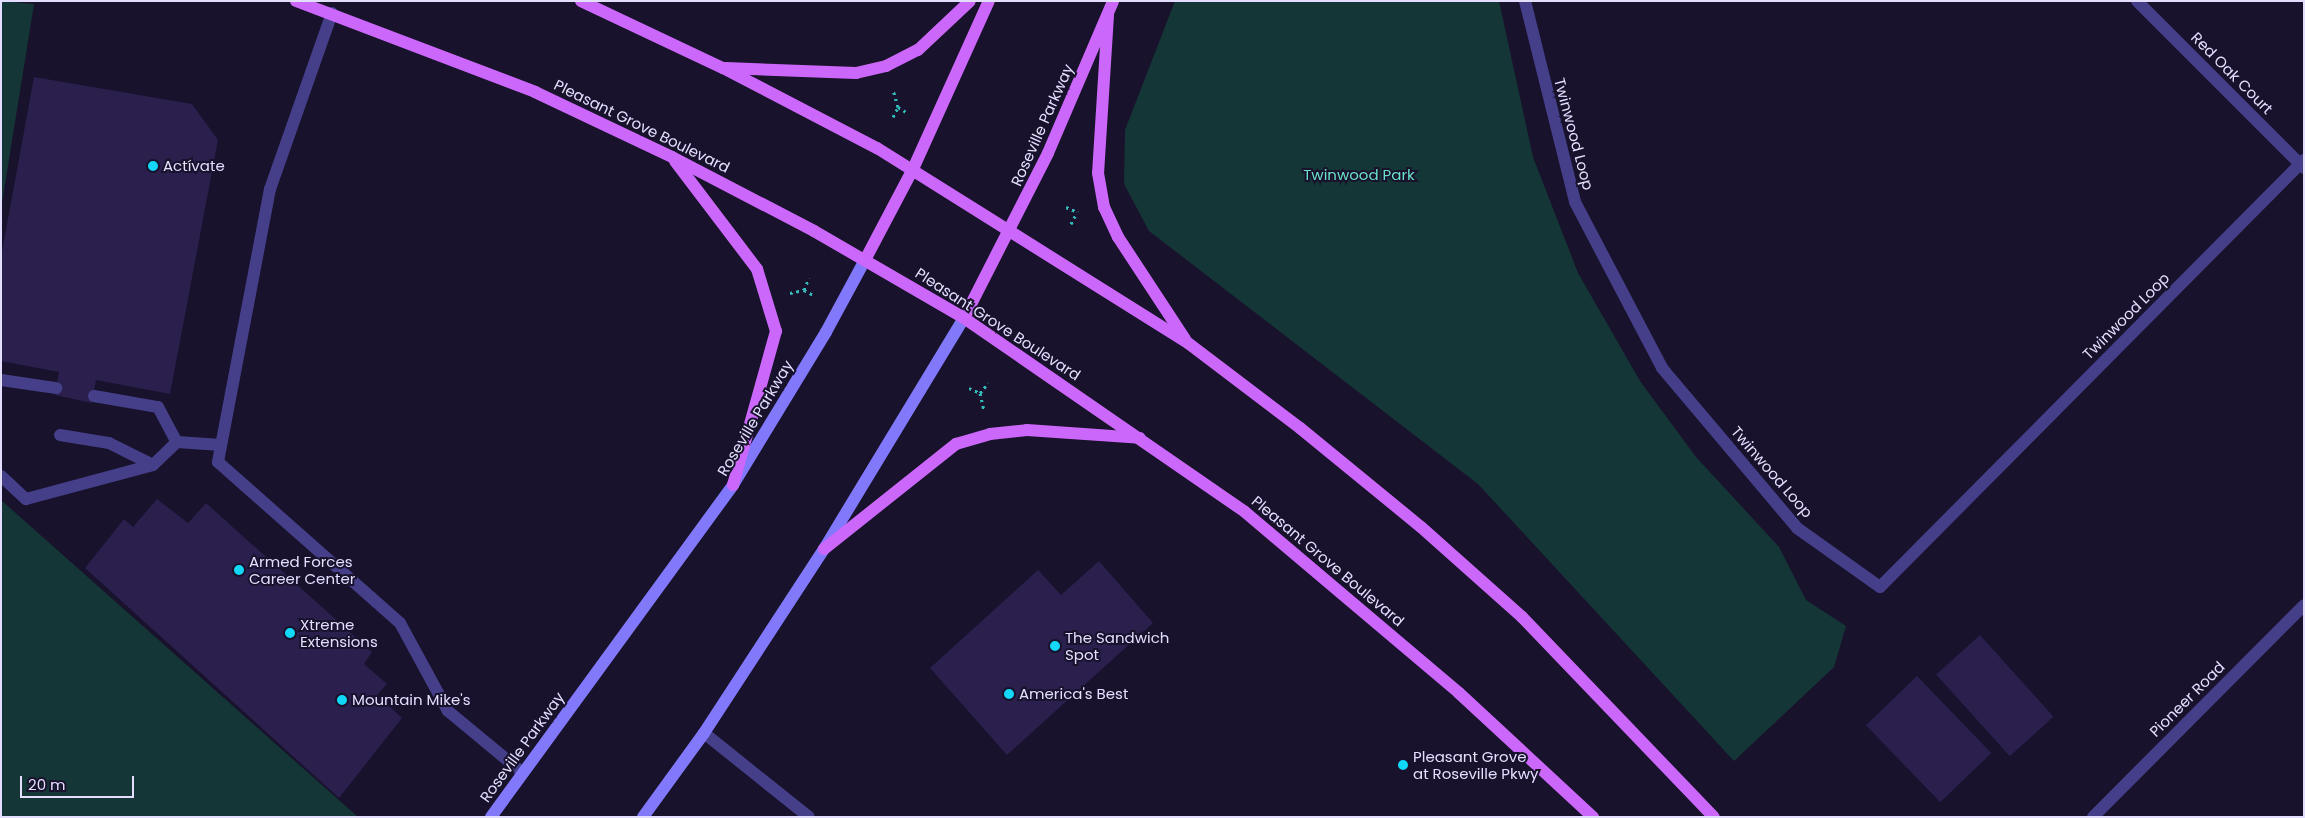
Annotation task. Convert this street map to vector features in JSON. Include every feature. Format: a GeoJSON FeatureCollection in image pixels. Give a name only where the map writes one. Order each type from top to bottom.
{"type":"FeatureCollection","features":[{"type":"Feature","properties":{"kind":"main road","name":"Pleasant Grove Boulevard"},"geometry":{"type":"LineString","coordinates":[[296,1],[332,13],[535,92],[672,157],[865,260],[964,318],[1142,438],[1245,512],[1459,693],[1593,817]]}},
{"type":"Feature","properties":{"kind":"main road"},"geometry":{"type":"LineString","coordinates":[[581,1],[723,68],[914,169],[1188,343],[1300,428],[1421,527],[1522,617],[1714,817]]}},
{"type":"Feature","properties":{"kind":"main road"},"geometry":{"type":"LineString","coordinates":[[723,68],[856,72],[886,66],[918,50],[970,1]]}},
{"type":"Feature","properties":{"kind":"main road","name":"Roseville Parkway"},"geometry":{"type":"LineString","coordinates":[[491,817],[733,485],[826,332],[914,169],[989,1]]}},
{"type":"Feature","properties":{"kind":"main road","name":"Roseville Parkway"},"geometry":{"type":"LineString","coordinates":[[644,817],[704,733],[824,549],[964,318],[1010,231],[1113,1]]}},
{"type":"Feature","properties":{"kind":"main road"},"geometry":{"type":"LineString","coordinates":[[1108,15],[1098,173],[1104,207],[1118,237],[1188,343]]}},
{"type":"Feature","properties":{"kind":"main road"},"geometry":{"type":"LineString","coordinates":[[672,157],[756,269],[776,331],[733,485]]}},
{"type":"Feature","properties":{"kind":"main road"},"geometry":{"type":"LineString","coordinates":[[824,549],[956,444],[990,434],[1027,430],[1142,438]]}},
{"type":"Feature","properties":{"kind":"street","name":"Twinwood Loop"},"geometry":{"type":"LineString","coordinates":[[1525,1],[1575,202],[1662,368],[1797,528],[1880,587],[2302,164]]}},
{"type":"Feature","properties":{"kind":"street","name":"Red Oak Court"},"geometry":{"type":"LineString","coordinates":[[2137,1],[2302,164]]}},
{"type":"Feature","properties":{"kind":"street"},"geometry":{"type":"LineString","coordinates":[[332,13],[270,189],[218,462],[400,623],[448,711],[523,773]]}},
{"type":"Feature","properties":{"kind":"street"},"geometry":{"type":"LineString","coordinates":[[1,380],[56,388]]}},
{"type":"Feature","properties":{"kind":"street"},"geometry":{"type":"LineString","coordinates":[[94,396],[158,407],[177,442]]}},
{"type":"Feature","properties":{"kind":"street"},"geometry":{"type":"LineString","coordinates":[[60,435],[109,442],[153,465]]}},
{"type":"Feature","properties":{"kind":"street"},"geometry":{"type":"LineString","coordinates":[[1,476],[26,499],[153,465],[177,442],[221,445]]}},
{"type":"Feature","properties":{"kind":"street","name":"Pioneer Road"},"geometry":{"type":"LineString","coordinates":[[2092,817],[2304,605]]}},
{"type":"Feature","properties":{"kind":"street"},"geometry":{"type":"LineString","coordinates":[[704,733],[809,817]]}},
{"type":"Feature","properties":{"kind":"path"},"geometry":{"type":"LineString","coordinates":[[892,86],[898,107],[893,118]]}},
{"type":"Feature","properties":{"kind":"path"},"geometry":{"type":"LineString","coordinates":[[898,107],[906,112]]}},
{"type":"Feature","properties":{"kind":"path"},"geometry":{"type":"LineString","coordinates":[[1071,224],[1077,212]]}},
{"type":"Feature","properties":{"kind":"path"},"geometry":{"type":"LineString","coordinates":[[804,290],[809,278]]}},
{"type":"Feature","properties":{"kind":"path"},"geometry":{"type":"LineString","coordinates":[[784,294],[804,290],[815,296]]}},
{"type":"Feature","properties":{"kind":"path"},"geometry":{"type":"LineString","coordinates":[[969,388],[980,393],[988,383]]}},
{"type":"Feature","properties":{"kind":"green space"},"geometry":{"type":"Polygon","coordinates":[[[1,1],[34,4],[1,209],[1,1]]]}},
{"type":"Feature","properties":{"kind":"green space","name":"Twinwood Park"},"geometry":{"type":"Polygon","coordinates":[[[1175,1],[1499,1],[1533,157],[1578,273],[1640,381],[1696,457],[1779,547],[1806,600],[1846,626],[1834,667],[1734,761],[1478,484],[1149,231],[1124,184],[1125,130],[1175,1]]]}},
{"type":"Feature","properties":{"kind":"green space"},"geometry":{"type":"Polygon","coordinates":[[[1,500],[358,817],[1,817],[1,500]]]}},
{"type":"Feature","properties":{"kind":"building"},"geometry":{"type":"Polygon","coordinates":[[[34,77],[192,104],[218,140],[170,394],[96,380],[92,403],[55,395],[59,372],[1,361],[1,257],[34,77]]]}},
{"type":"Feature","properties":{"kind":"building"},"geometry":{"type":"Polygon","coordinates":[[[157,499],[188,523],[206,503],[372,652],[364,664],[387,684],[377,695],[402,718],[339,798],[85,568],[124,519],[133,527],[157,499]]]}},
{"type":"Feature","properties":{"kind":"building"},"geometry":{"type":"Polygon","coordinates":[[[1099,561],[1153,623],[1007,755],[930,668],[1038,570],[1061,595],[1099,561]]]}},
{"type":"Feature","properties":{"kind":"building"},"geometry":{"type":"Polygon","coordinates":[[[1980,635],[2054,717],[2010,756],[1936,674],[1980,635]]]}},
{"type":"Feature","properties":{"kind":"building"},"geometry":{"type":"Polygon","coordinates":[[[1917,676],[1991,753],[1940,802],[1866,725],[1917,676]]]}},
{"type":"Feature","properties":{"kind":"place","name":"Actívate"},"geometry":{"type":"Point","coordinates":[153,166]}},
{"type":"Feature","properties":{"kind":"place","name":"Armed Forces Career Center"},"geometry":{"type":"Point","coordinates":[239,570]}},
{"type":"Feature","properties":{"kind":"place","name":"Xtreme Extensions"},"geometry":{"type":"Point","coordinates":[290,633]}},
{"type":"Feature","properties":{"kind":"place","name":"The Sandwich Spot"},"geometry":{"type":"Point","coordinates":[1055,646]}},
{"type":"Feature","properties":{"kind":"place","name":"America's Best"},"geometry":{"type":"Point","coordinates":[1009,694]}},
{"type":"Feature","properties":{"kind":"place","name":"Mountain Mike's"},"geometry":{"type":"Point","coordinates":[342,700]}},
{"type":"Feature","properties":{"kind":"place","name":"Pleasant Grove at Roseville Pkwy"},"geometry":{"type":"Point","coordinates":[1403,765]}}]}
